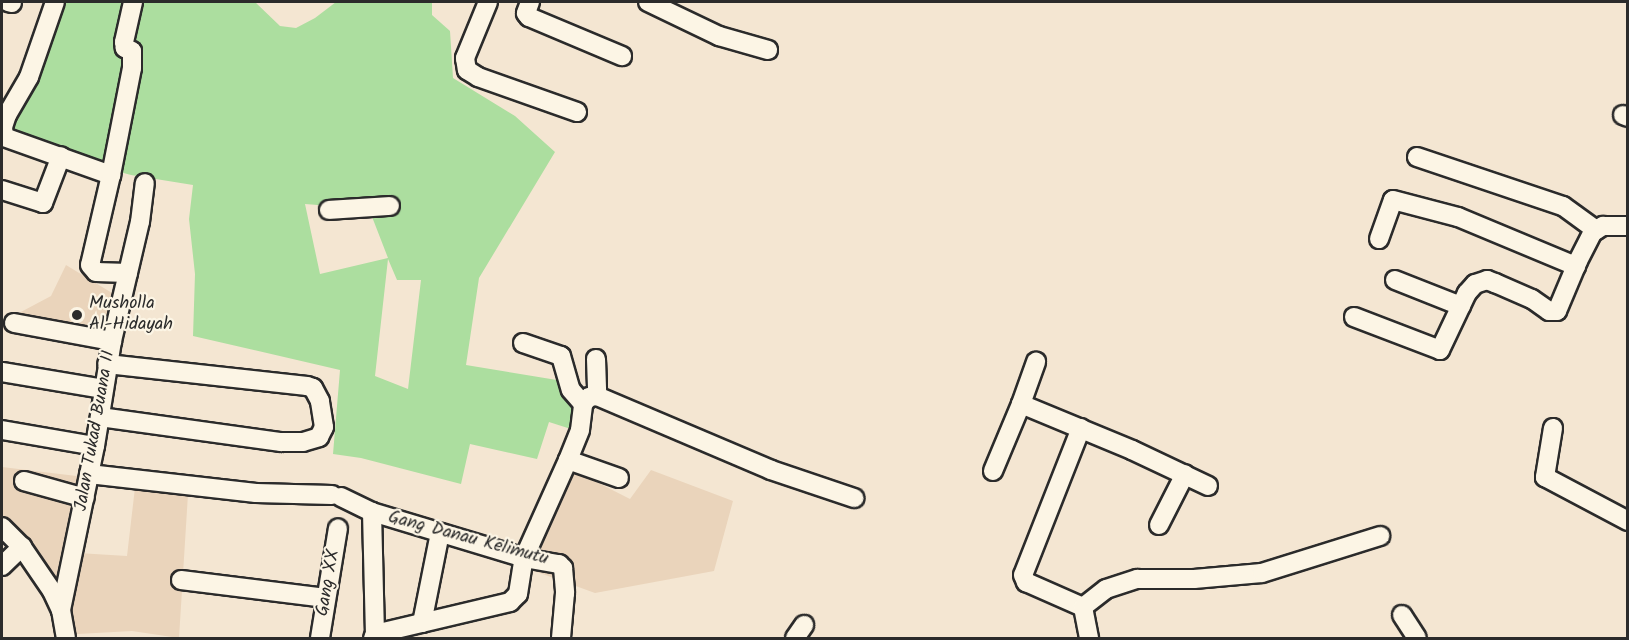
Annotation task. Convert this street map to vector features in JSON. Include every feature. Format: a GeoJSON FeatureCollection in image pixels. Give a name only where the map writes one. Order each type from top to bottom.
{"type":"FeatureCollection","features":[{"type":"Feature","properties":{"kind":"street"},"geometry":{"type":"LineString","coordinates":[[55,2],[29,77],[7,115],[3,126],[3,137],[62,156],[111,176]]}},
{"type":"Feature","properties":{"kind":"street"},"geometry":{"type":"LineString","coordinates":[[128,273],[96,272],[90,265],[111,176],[132,68],[132,51],[125,48],[124,42],[133,2]]}},
{"type":"Feature","properties":{"kind":"street"},"geometry":{"type":"LineString","coordinates":[[488,2],[465,58],[467,70],[478,77],[577,112]]}},
{"type":"Feature","properties":{"kind":"street"},"geometry":{"type":"LineString","coordinates":[[530,2],[526,13],[529,17],[621,56]]}},
{"type":"Feature","properties":{"kind":"street"},"geometry":{"type":"LineString","coordinates":[[648,2],[719,36],[768,50]]}},
{"type":"Feature","properties":{"kind":"street"},"geometry":{"type":"LineString","coordinates":[[2,190],[43,202],[62,156]]}},
{"type":"Feature","properties":{"kind":"street"},"geometry":{"type":"LineString","coordinates":[[1417,157],[1563,206],[1596,230]]}},
{"type":"Feature","properties":{"kind":"street","name":"Jalan Tukad Buana II"},"geometry":{"type":"LineString","coordinates":[[61,610],[95,446],[107,364],[128,273],[145,183]]}},
{"type":"Feature","properties":{"kind":"street"},"geometry":{"type":"LineString","coordinates":[[1379,239],[1393,200],[1458,217],[1576,266]]}},
{"type":"Feature","properties":{"kind":"street"},"geometry":{"type":"LineString","coordinates":[[329,210],[390,206]]}},
{"type":"Feature","properties":{"kind":"street"},"geometry":{"type":"LineString","coordinates":[[1354,317],[1440,351],[1461,306],[1475,284],[1487,280],[1532,299],[1549,311],[1557,311],[1587,241],[1596,230],[1611,225],[1628,226]]}},
{"type":"Feature","properties":{"kind":"street"},"geometry":{"type":"LineString","coordinates":[[1395,280],[1461,306]]}},
{"type":"Feature","properties":{"kind":"street"},"geometry":{"type":"LineString","coordinates":[[14,323],[112,341]]}},
{"type":"Feature","properties":{"kind":"street"},"geometry":{"type":"LineString","coordinates":[[523,342],[561,356],[571,390],[590,400],[771,470],[854,498]]}},
{"type":"Feature","properties":{"kind":"street"},"geometry":{"type":"LineString","coordinates":[[372,512],[374,636],[510,602],[518,594],[524,558],[580,430],[590,400],[596,359]]}},
{"type":"Feature","properties":{"kind":"street"},"geometry":{"type":"LineString","coordinates":[[993,471],[1036,362]]}},
{"type":"Feature","properties":{"kind":"street"},"geometry":{"type":"LineString","coordinates":[[100,417],[281,442],[303,442],[319,437],[324,427],[320,401],[313,388],[307,386],[107,364]]}},
{"type":"Feature","properties":{"kind":"street"},"geometry":{"type":"LineString","coordinates":[[2,372],[104,389]]}},
{"type":"Feature","properties":{"kind":"street"},"geometry":{"type":"LineString","coordinates":[[1021,404],[1082,428],[1208,486]]}},
{"type":"Feature","properties":{"kind":"street"},"geometry":{"type":"LineString","coordinates":[[1082,428],[1023,575],[1026,582],[1083,607]]}},
{"type":"Feature","properties":{"kind":"street"},"geometry":{"type":"LineString","coordinates":[[1553,428],[1545,477],[1628,521]]}},
{"type":"Feature","properties":{"kind":"street"},"geometry":{"type":"LineString","coordinates":[[2,430],[95,446]]}},
{"type":"Feature","properties":{"kind":"street"},"geometry":{"type":"LineString","coordinates":[[568,460],[619,478]]}},
{"type":"Feature","properties":{"kind":"street","name":"Gang Danau Kelimutu"},"geometry":{"type":"LineString","coordinates":[[89,474],[256,494],[336,496],[372,512],[440,533],[524,558],[554,562],[563,568],[565,593],[561,639]]}},
{"type":"Feature","properties":{"kind":"street"},"geometry":{"type":"LineString","coordinates":[[1160,525],[1185,474]]}},
{"type":"Feature","properties":{"kind":"street"},"geometry":{"type":"LineString","coordinates":[[24,481],[85,498]]}},
{"type":"Feature","properties":{"kind":"street"},"geometry":{"type":"LineString","coordinates":[[2,526],[22,547],[61,610],[66,639]]}},
{"type":"Feature","properties":{"kind":"street","name":"Gang XX"},"geometry":{"type":"LineString","coordinates":[[320,639],[338,528]]}},
{"type":"Feature","properties":{"kind":"street"},"geometry":{"type":"LineString","coordinates":[[422,623],[440,533]]}},
{"type":"Feature","properties":{"kind":"street"},"geometry":{"type":"LineString","coordinates":[[1083,607],[1106,589],[1137,579],[1194,579],[1262,573],[1380,536]]}},
{"type":"Feature","properties":{"kind":"street"},"geometry":{"type":"LineString","coordinates":[[2,566],[22,547]]}},
{"type":"Feature","properties":{"kind":"street"},"geometry":{"type":"LineString","coordinates":[[182,580],[326,598]]}},
{"type":"Feature","properties":{"kind":"street"},"geometry":{"type":"LineString","coordinates":[[1083,607],[1089,639]]}},
{"type":"Feature","properties":{"kind":"street"},"geometry":{"type":"LineString","coordinates":[[1401,615],[1417,639]]}},
{"type":"Feature","properties":{"kind":"shaded area"},"geometry":{"type":"Polygon","coordinates":[[[66,265],[117,296],[107,343],[74,336],[2,329],[2,322],[51,296],[66,265]]]}},
{"type":"Feature","properties":{"kind":"shaded area"},"geometry":{"type":"Polygon","coordinates":[[[2,467],[93,478],[78,553],[127,556],[136,479],[188,494],[179,638],[132,631],[60,635],[57,604],[2,532],[2,467]]]}},
{"type":"Feature","properties":{"kind":"shaded area"},"geometry":{"type":"Polygon","coordinates":[[[567,467],[630,499],[651,470],[733,501],[714,571],[595,593],[526,568],[567,467]]]}},
{"type":"Feature","properties":{"kind":"green space"},"geometry":{"type":"Polygon","coordinates":[[[53,2],[255,2],[280,26],[296,28],[315,18],[336,2],[432,2],[432,15],[450,31],[453,78],[515,116],[555,152],[479,278],[466,365],[569,382],[594,392],[574,430],[549,422],[537,459],[470,444],[461,484],[361,458],[333,454],[340,370],[193,336],[195,274],[189,219],[193,185],[131,175],[2,140],[53,2]],[[305,204],[320,274],[388,258],[369,209],[305,204]],[[388,259],[375,376],[408,389],[421,280],[397,280],[388,259]]]}},
{"type":"Feature","properties":{"kind":"place","name":"Musholla Al-Hidayah"},"geometry":{"type":"Point","coordinates":[77,315]}}]}
